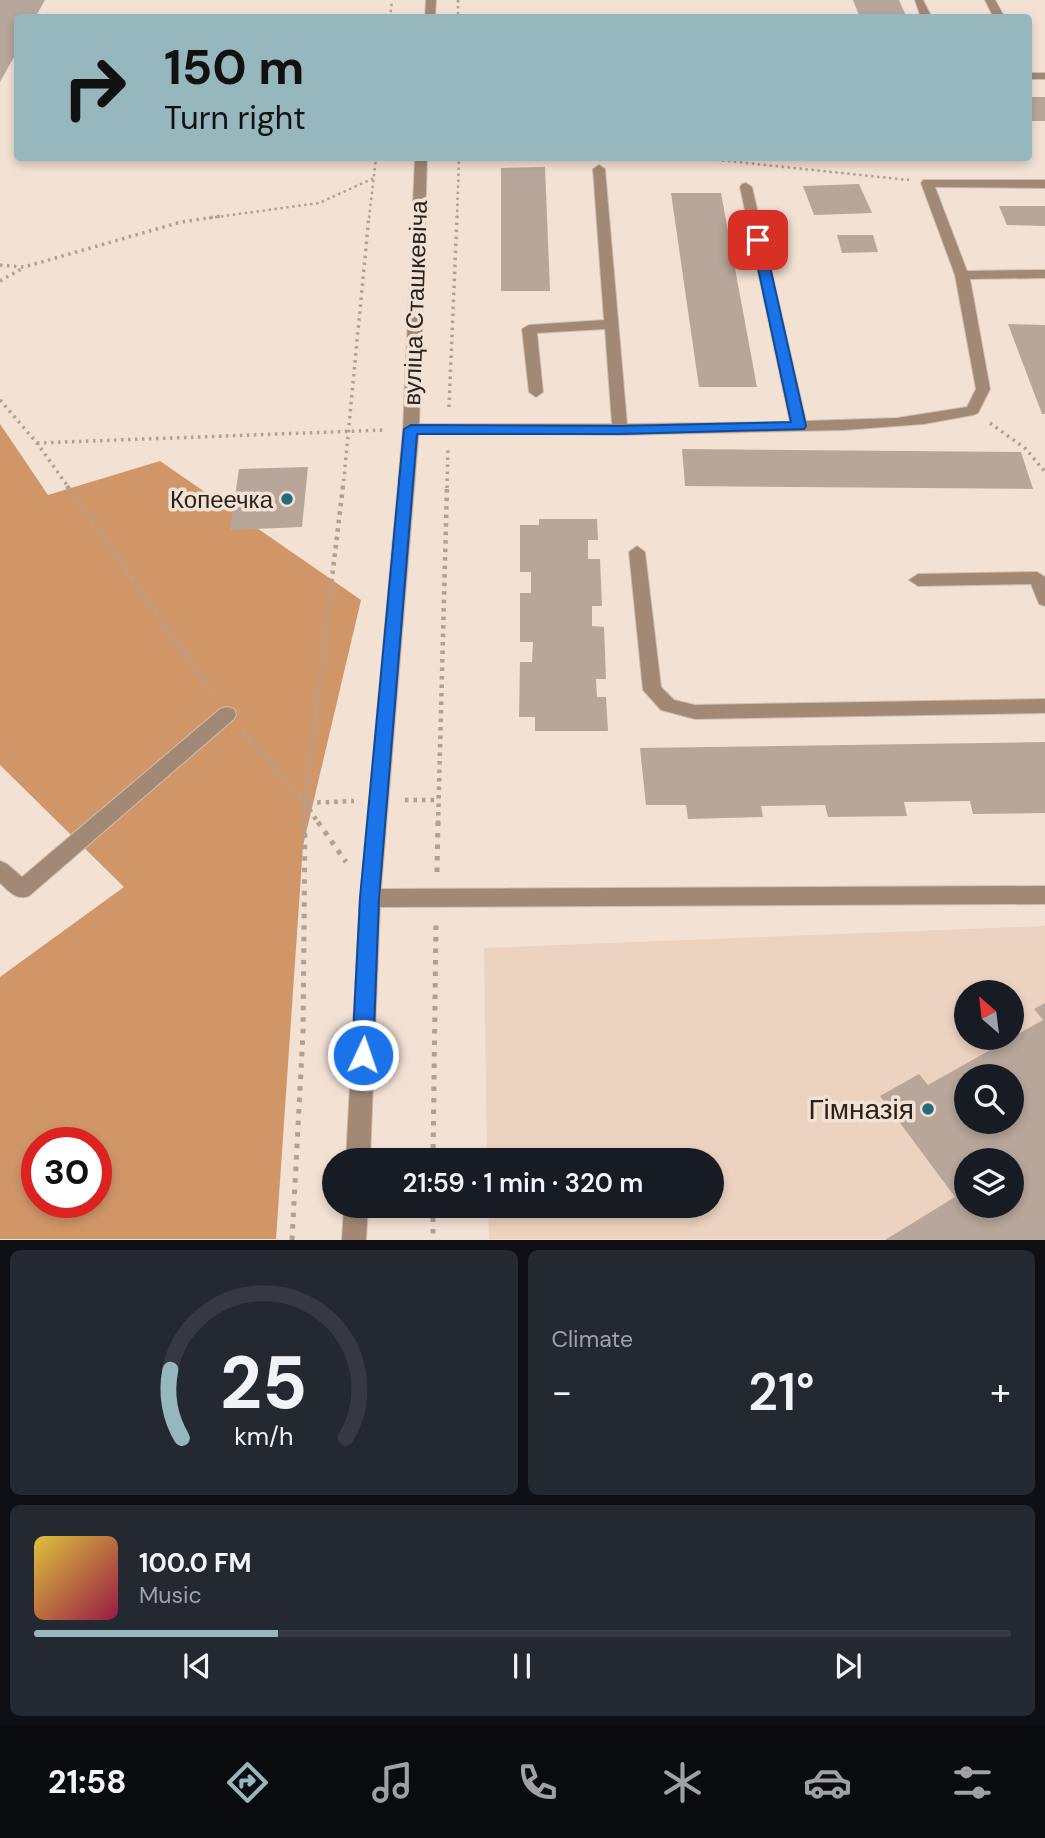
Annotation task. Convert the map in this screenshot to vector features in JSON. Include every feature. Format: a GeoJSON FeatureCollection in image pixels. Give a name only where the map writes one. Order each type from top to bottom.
{"type":"FeatureCollection","features":[{"type":"Feature","properties":{"kind":"street"},"geometry":{"type":"LineString","coordinates":[[919,2],[925,14]]}},
{"type":"Feature","properties":{"kind":"street","name":"вуліца Сташкевіча"},"geometry":{"type":"LineString","coordinates":[[359,1148],[370,898],[411,429],[421,161]]}},
{"type":"Feature","properties":{"kind":"street"},"geometry":{"type":"LineString","coordinates":[[599,169],[620,430]]}},
{"type":"Feature","properties":{"kind":"street"},"geometry":{"type":"LineString","coordinates":[[411,429],[620,430],[799,426],[943,418],[972,411],[983,389],[962,275],[927,183],[1045,184]]}},
{"type":"Feature","properties":{"kind":"street"},"geometry":{"type":"LineString","coordinates":[[746,187],[799,426]]}},
{"type":"Feature","properties":{"kind":"street"},"geometry":{"type":"LineString","coordinates":[[962,275],[1045,274]]}},
{"type":"Feature","properties":{"kind":"street"},"geometry":{"type":"LineString","coordinates":[[536,392],[529,329],[611,324]]}},
{"type":"Feature","properties":{"kind":"street"},"geometry":{"type":"LineString","coordinates":[[637,552],[652,690],[668,705],[695,712],[1045,706]]}},
{"type":"Feature","properties":{"kind":"street"},"geometry":{"type":"LineString","coordinates":[[918,580],[1037,578],[1045,600]]}},
{"type":"Feature","properties":{"kind":"street"},"geometry":{"type":"LineString","coordinates":[[0,870],[22,890],[228,714]]}},
{"type":"Feature","properties":{"kind":"street"},"geometry":{"type":"LineString","coordinates":[[370,898],[1045,895]]}},
{"type":"Feature","properties":{"kind":"street"},"geometry":{"type":"LineString","coordinates":[[354,1240],[355,1218]]}},
{"type":"Feature","properties":{"kind":"path"},"geometry":{"type":"LineString","coordinates":[[291,1238],[303,1033],[305,803],[350,432],[364,257],[376,161]]}},
{"type":"Feature","properties":{"kind":"path"},"geometry":{"type":"LineString","coordinates":[[433,1148],[436,897],[448,429],[459,161]]}},
{"type":"Feature","properties":{"kind":"path"},"geometry":{"type":"LineString","coordinates":[[725,161],[927,183]]}},
{"type":"Feature","properties":{"kind":"path"},"geometry":{"type":"LineString","coordinates":[[0,281],[24,267],[181,222],[319,203],[374,178]]}},
{"type":"Feature","properties":{"kind":"path"},"geometry":{"type":"LineString","coordinates":[[0,265],[24,267]]}},
{"type":"Feature","properties":{"kind":"path"},"geometry":{"type":"LineString","coordinates":[[0,400],[37,443],[228,714],[305,803],[370,898]]}},
{"type":"Feature","properties":{"kind":"path"},"geometry":{"type":"LineString","coordinates":[[972,411],[1026,449],[1045,472]]}},
{"type":"Feature","properties":{"kind":"path"},"geometry":{"type":"LineString","coordinates":[[37,443],[411,429]]}},
{"type":"Feature","properties":{"kind":"path"},"geometry":{"type":"LineString","coordinates":[[305,803],[439,800]]}},
{"type":"Feature","properties":{"kind":"path"},"geometry":{"type":"LineString","coordinates":[[433,1218],[433,1240]]}},
{"type":"Feature","properties":{"kind":"shaded area"},"geometry":{"type":"Polygon","coordinates":[[[0,424],[48,495],[160,461],[361,600],[303,846],[276,1239],[0,1239],[0,977],[124,887],[0,765],[0,424]]]}},
{"type":"Feature","properties":{"kind":"shaded area"},"geometry":{"type":"Polygon","coordinates":[[[1045,926],[1045,1239],[489,1239],[488,1218],[724,1218],[724,1148],[487,1148],[484,948],[1045,926]]]}},
{"type":"Feature","properties":{"kind":"building"},"geometry":{"type":"Polygon","coordinates":[[[0,0],[45,0],[37,14],[14,14],[14,57],[0,82],[0,0]]]}},
{"type":"Feature","properties":{"kind":"building"},"geometry":{"type":"Polygon","coordinates":[[[853,0],[899,0],[905,14],[858,14],[853,0]]]}},
{"type":"Feature","properties":{"kind":"building"},"geometry":{"type":"Polygon","coordinates":[[[1032,97],[1045,97],[1045,121],[1032,121],[1032,97]]]}},
{"type":"Feature","properties":{"kind":"building"},"geometry":{"type":"Polygon","coordinates":[[[545,167],[550,291],[501,291],[501,168],[545,167]]]}},
{"type":"Feature","properties":{"kind":"building"},"geometry":{"type":"Polygon","coordinates":[[[859,184],[872,213],[814,215],[803,186],[859,184]]]}},
{"type":"Feature","properties":{"kind":"building"},"geometry":{"type":"Polygon","coordinates":[[[671,193],[721,193],[757,387],[699,387],[671,193]]]}},
{"type":"Feature","properties":{"kind":"building"},"geometry":{"type":"Polygon","coordinates":[[[999,206],[1045,206],[1045,226],[1007,225],[999,206]]]}},
{"type":"Feature","properties":{"kind":"building"},"geometry":{"type":"Polygon","coordinates":[[[837,235],[873,235],[878,252],[842,253],[837,235]]]}},
{"type":"Feature","properties":{"kind":"building"},"geometry":{"type":"Polygon","coordinates":[[[1008,324],[1045,325],[1045,414],[1042,414],[1008,324]]]}},
{"type":"Feature","properties":{"kind":"building"},"geometry":{"type":"Polygon","coordinates":[[[682,449],[1021,452],[1033,489],[685,486],[682,449]]]}},
{"type":"Feature","properties":{"kind":"building"},"geometry":{"type":"Polygon","coordinates":[[[308,467],[302,527],[230,530],[239,469],[308,467]]]}},
{"type":"Feature","properties":{"kind":"building"},"geometry":{"type":"Polygon","coordinates":[[[539,519],[597,519],[598,540],[588,540],[588,559],[600,559],[602,606],[592,606],[592,626],[604,627],[606,679],[596,679],[597,697],[606,697],[608,731],[535,731],[535,717],[519,717],[520,662],[532,662],[533,642],[520,642],[520,593],[531,593],[531,572],[520,572],[520,525],[539,525],[539,519]]]}},
{"type":"Feature","properties":{"kind":"building"},"geometry":{"type":"Polygon","coordinates":[[[1045,742],[1045,813],[973,814],[970,801],[904,802],[907,816],[828,817],[825,805],[761,806],[763,817],[688,819],[686,805],[646,805],[640,748],[1045,742]]]}},
{"type":"Feature","properties":{"kind":"building","name":"Гімназія"},"geometry":{"type":"Polygon","coordinates":[[[1045,1003],[1045,1240],[885,1240],[954,1198],[954,1218],[1024,1218],[1024,1148],[954,1148],[954,1196],[880,1096],[919,1074],[928,1085],[954,1070],[954,1134],[1024,1134],[1024,1064],[965,1064],[990,1050],[1024,1050],[1024,1031],[1043,1020],[1034,1009],[1045,1003]]]}},
{"type":"Feature","properties":{"kind":"place","name":"Копеечка"},"geometry":{"type":"Point","coordinates":[287,499]}},
{"type":"Feature","properties":{"kind":"place","name":"Гімназія"},"geometry":{"type":"Point","coordinates":[928,1109]}},
{"type":"Feature","properties":{"kind":"route"},"geometry":{"type":"LineString","coordinates":[[363,1055],[370,898],[411,429],[620,430],[799,426],[758,240]]}}]}
